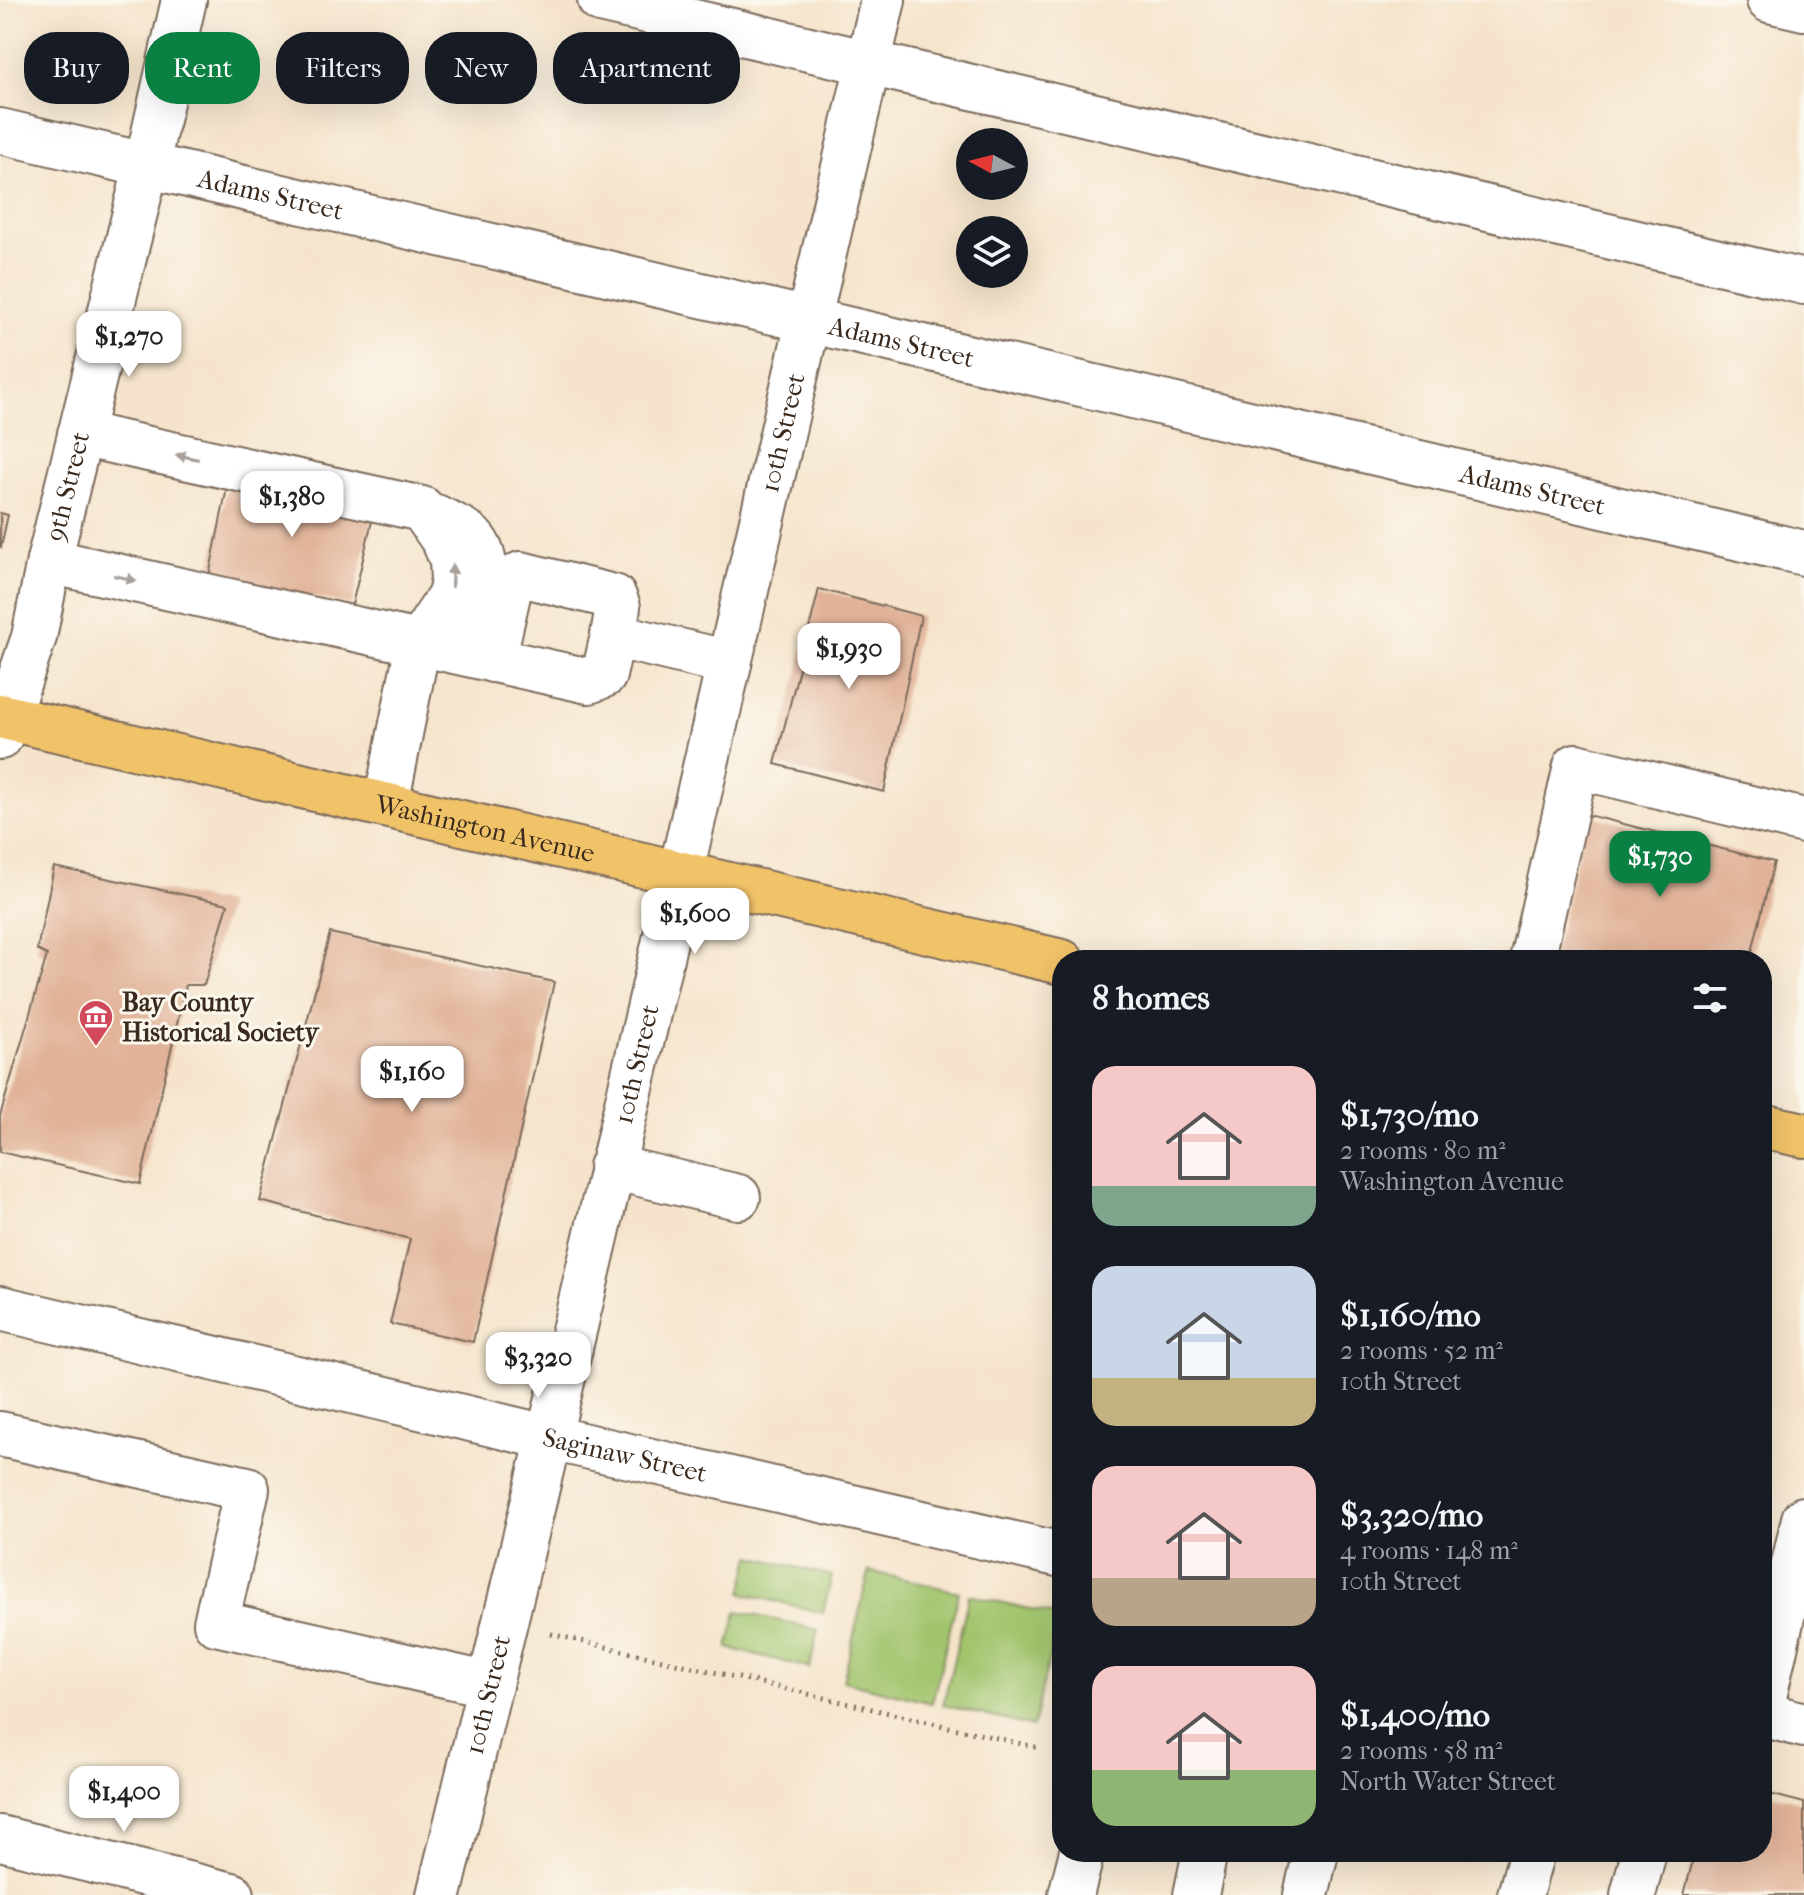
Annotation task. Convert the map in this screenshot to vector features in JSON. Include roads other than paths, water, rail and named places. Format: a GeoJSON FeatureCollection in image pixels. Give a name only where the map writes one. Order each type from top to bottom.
{"type":"FeatureCollection","features":[{"type":"Feature","properties":{"kind":"main road","name":"Washington Avenue"},"geometry":{"type":"LineString","coordinates":[[2,723],[386,804],[1052,960]]}},
{"type":"Feature","properties":{"kind":"main road"},"geometry":{"type":"LineString","coordinates":[[1772,1128],[1804,1135]]}},
{"type":"Feature","properties":{"kind":"street","name":"9th Street"},"geometry":{"type":"LineString","coordinates":[[2,723],[34,637],[49,561],[184,0]]}},
{"type":"Feature","properties":{"kind":"street"},"geometry":{"type":"LineString","coordinates":[[600,0],[1804,282]]}},
{"type":"Feature","properties":{"kind":"street","name":"10th Street"},"geometry":{"type":"LineString","coordinates":[[439,1895],[551,1438],[611,1167],[883,0]]}},
{"type":"Feature","properties":{"kind":"street"},"geometry":{"type":"LineString","coordinates":[[1769,0],[1804,8]]}},
{"type":"Feature","properties":{"kind":"street","name":"Adams Street"},"geometry":{"type":"LineString","coordinates":[[0,131],[1804,553]]}},
{"type":"Feature","properties":{"kind":"street"},"geometry":{"type":"LineString","coordinates":[[80,434],[422,509],[473,537],[483,555],[484,583],[477,657]]}},
{"type":"Feature","properties":{"kind":"street"},"geometry":{"type":"LineString","coordinates":[[386,804],[418,644],[450,596],[453,580],[452,560],[444,541],[422,509]]}},
{"type":"Feature","properties":{"kind":"street"},"geometry":{"type":"LineString","coordinates":[[49,561],[418,644],[477,657],[589,681],[604,675],[618,607],[614,597],[521,574],[511,582],[477,657]]}},
{"type":"Feature","properties":{"kind":"street"},"geometry":{"type":"LineString","coordinates":[[613,635],[729,663]]}},
{"type":"Feature","properties":{"kind":"street"},"geometry":{"type":"LineString","coordinates":[[1534,950],[1576,766],[1804,821]]}},
{"type":"Feature","properties":{"kind":"street"},"geometry":{"type":"LineString","coordinates":[[611,1167],[738,1197]]}},
{"type":"Feature","properties":{"kind":"street","name":"Saginaw Street"},"geometry":{"type":"LineString","coordinates":[[0,1308],[1052,1553]]}},
{"type":"Feature","properties":{"kind":"street"},"geometry":{"type":"LineString","coordinates":[[0,1434],[247,1489],[216,1623],[490,1685]]}},
{"type":"Feature","properties":{"kind":"street"},"geometry":{"type":"LineString","coordinates":[[1772,1661],[1804,1519]]}},
{"type":"Feature","properties":{"kind":"street"},"geometry":{"type":"LineString","coordinates":[[1772,1717],[1804,1725]]}},
{"type":"Feature","properties":{"kind":"street"},"geometry":{"type":"LineString","coordinates":[[0,1838],[232,1895]]}},
{"type":"Feature","properties":{"kind":"street"},"geometry":{"type":"LineString","coordinates":[[1071,1895],[1079,1862]]}},
{"type":"Feature","properties":{"kind":"street"},"geometry":{"type":"LineString","coordinates":[[1196,1895],[1203,1862]]}},
{"type":"Feature","properties":{"kind":"street"},"geometry":{"type":"LineString","coordinates":[[1306,1895],[1314,1862]]}},
{"type":"Feature","properties":{"kind":"street"},"geometry":{"type":"LineString","coordinates":[[1520,1895],[1529,1862]]}},
{"type":"Feature","properties":{"kind":"street"},"geometry":{"type":"LineString","coordinates":[[1633,1895],[1641,1862]]}},
{"type":"Feature","properties":{"kind":"place","name":"Bay County Historical Society"},"geometry":{"type":"Point","coordinates":[96,1048]}}]}
